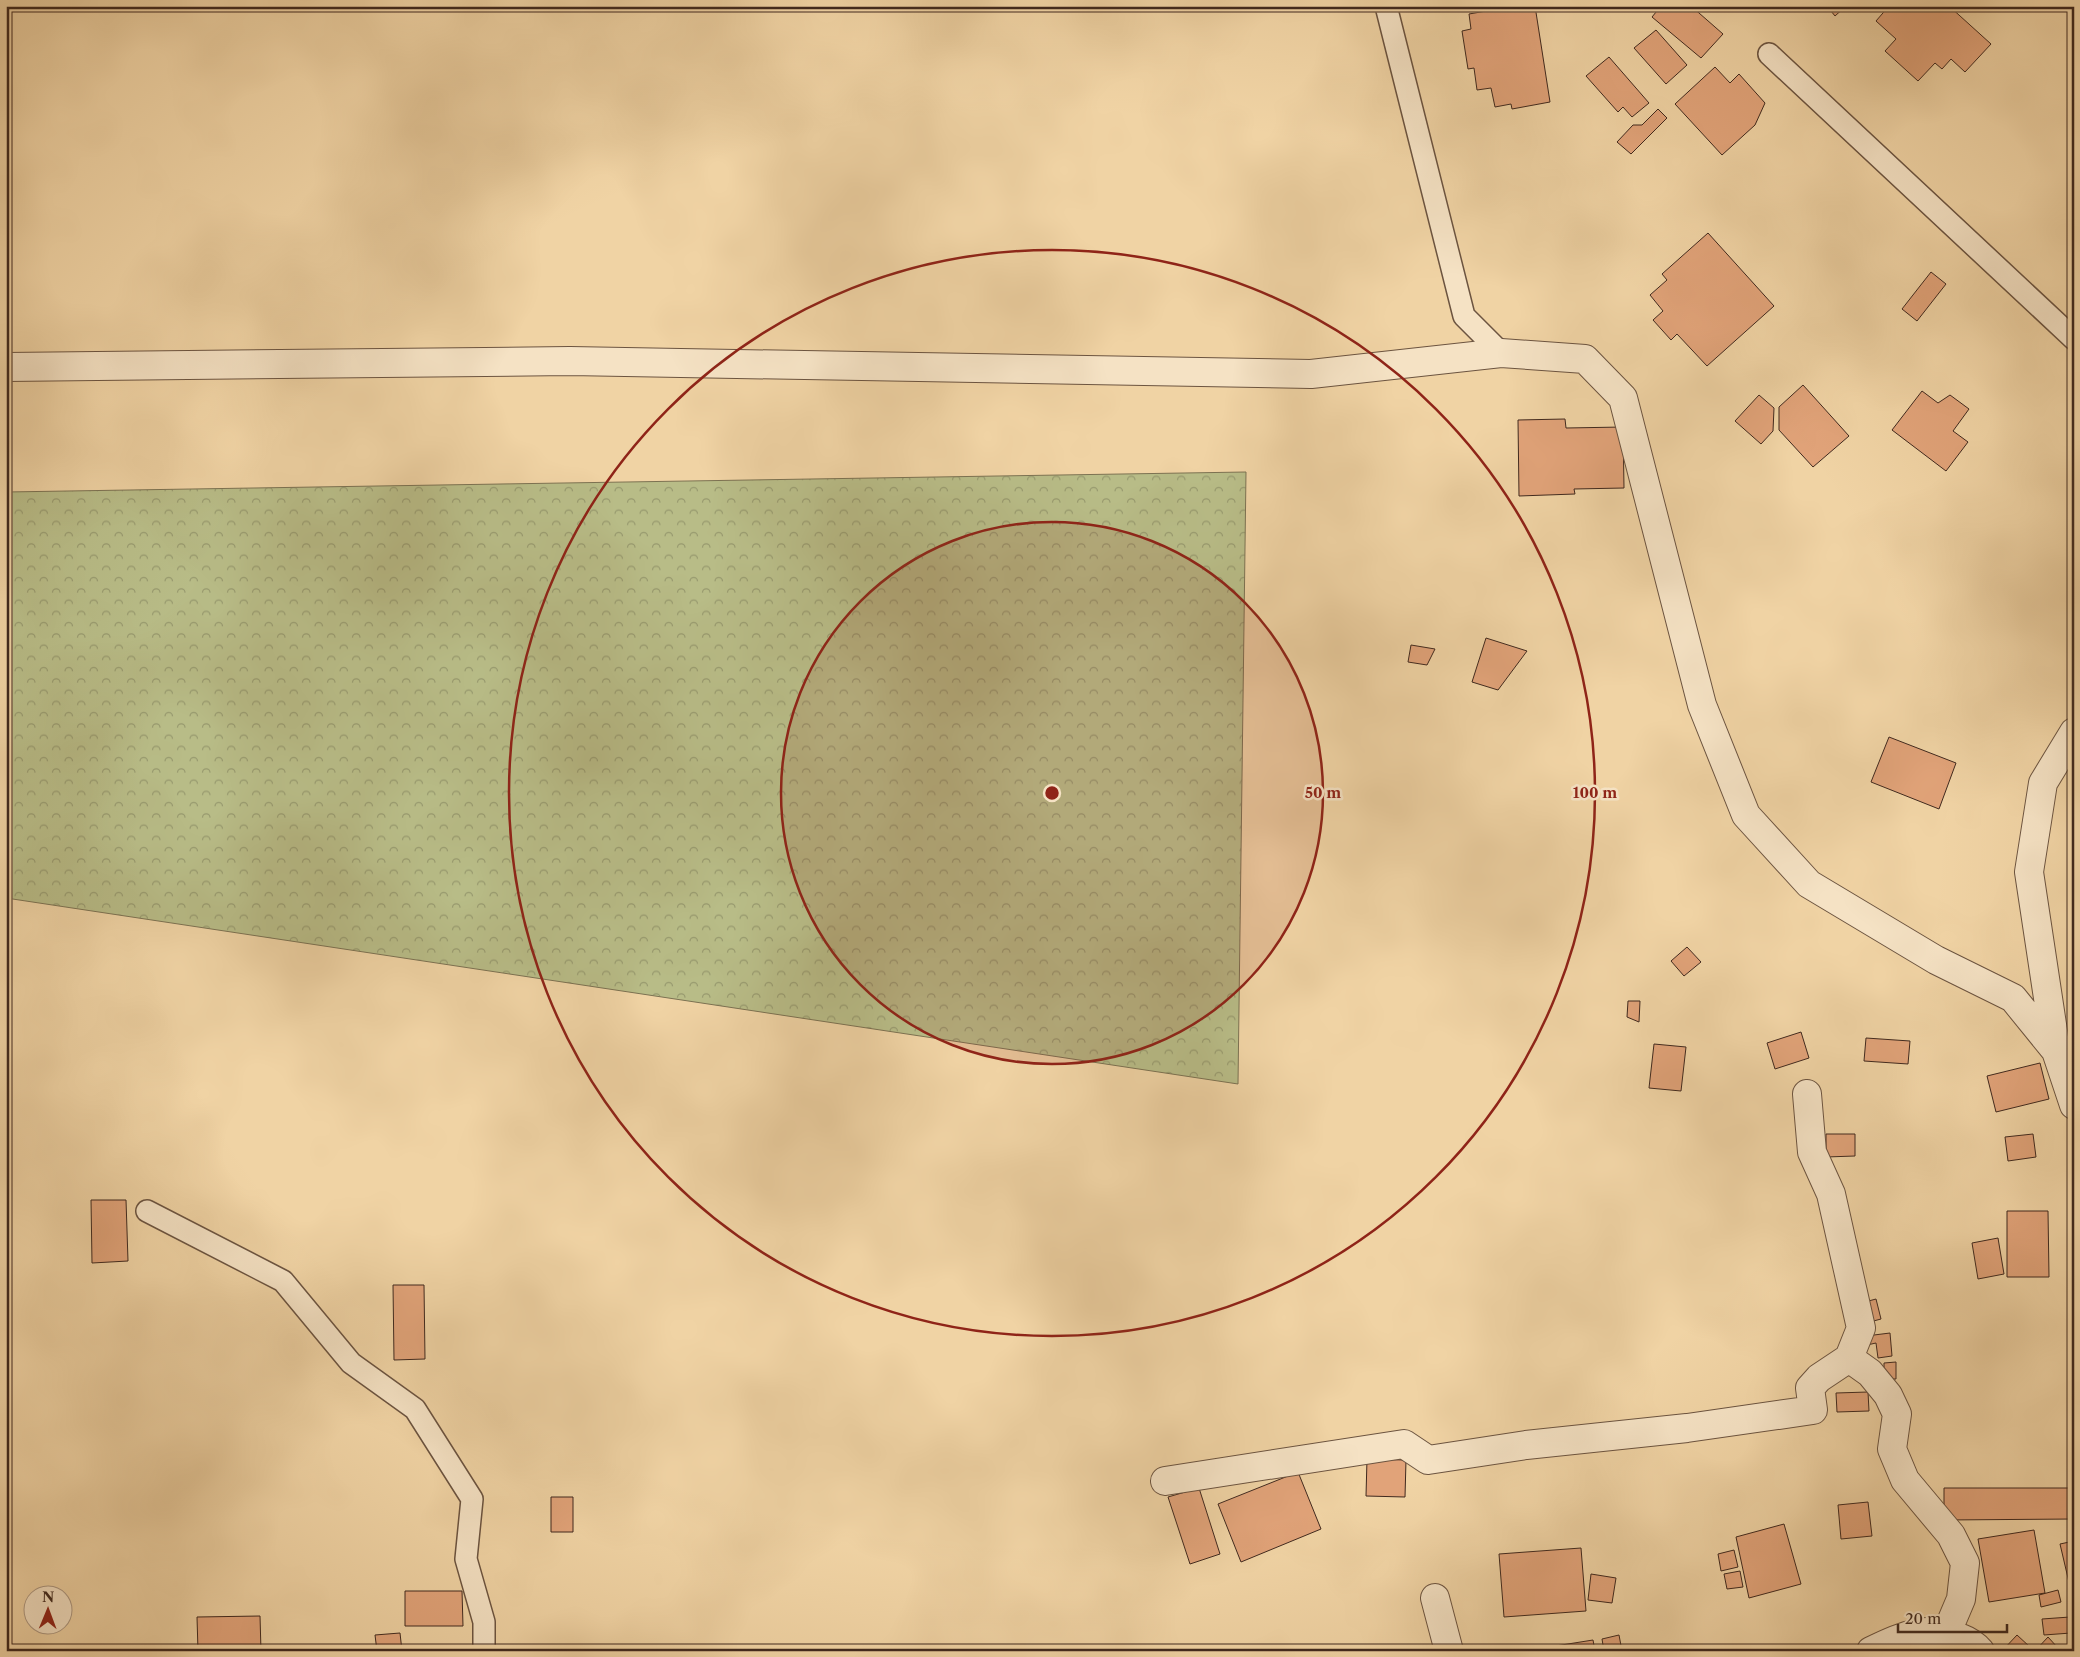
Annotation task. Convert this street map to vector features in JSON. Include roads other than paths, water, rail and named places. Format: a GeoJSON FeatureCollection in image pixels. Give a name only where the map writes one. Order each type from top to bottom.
{"type":"FeatureCollection","features":[{"type":"Feature","properties":{"kind":"street"},"geometry":{"type":"LineString","coordinates":[[6,367],[570,361],[1311,374],[1501,353],[1585,359],[1623,398],[1702,705],[1746,815],[1809,884],[1936,960],[2013,998],[2056,1051]]}},
{"type":"Feature","properties":{"kind":"street"},"geometry":{"type":"LineString","coordinates":[[2074,732],[2043,783],[2029,872],[2056,1051],[2074,1105]]}},
{"type":"Feature","properties":{"kind":"street"},"geometry":{"type":"LineString","coordinates":[[1165,1481],[1404,1444],[1428,1460],[1526,1445],[1687,1428],[1813,1410],[1810,1388],[1819,1378],[1849,1358],[1861,1328],[1831,1194],[1812,1152],[1807,1094]]}},
{"type":"Feature","properties":{"kind":"street"},"geometry":{"type":"LineString","coordinates":[[1849,1358],[1870,1373],[1888,1395],[1897,1414],[1892,1449],[1905,1480],[1951,1535],[1965,1563],[1961,1599],[1947,1632]]}},
{"type":"Feature","properties":{"kind":"street"},"geometry":{"type":"LineString","coordinates":[[1436,1598],[1449,1651]]}},
{"type":"Feature","properties":{"kind":"street"},"geometry":{"type":"LineString","coordinates":[[1871,1651],[1893,1640],[1921,1631],[1947,1632],[1974,1644],[1980,1651]]}},
{"type":"Feature","properties":{"kind":"lane"},"geometry":{"type":"LineString","coordinates":[[1386,6],[1464,316],[1501,353]]}},
{"type":"Feature","properties":{"kind":"lane"},"geometry":{"type":"LineString","coordinates":[[1769,54],[2074,339]]}},
{"type":"Feature","properties":{"kind":"lane"},"geometry":{"type":"LineString","coordinates":[[147,1211],[283,1282],[351,1363],[415,1409],[472,1499],[466,1559],[484,1622],[484,1651]]}}]}
